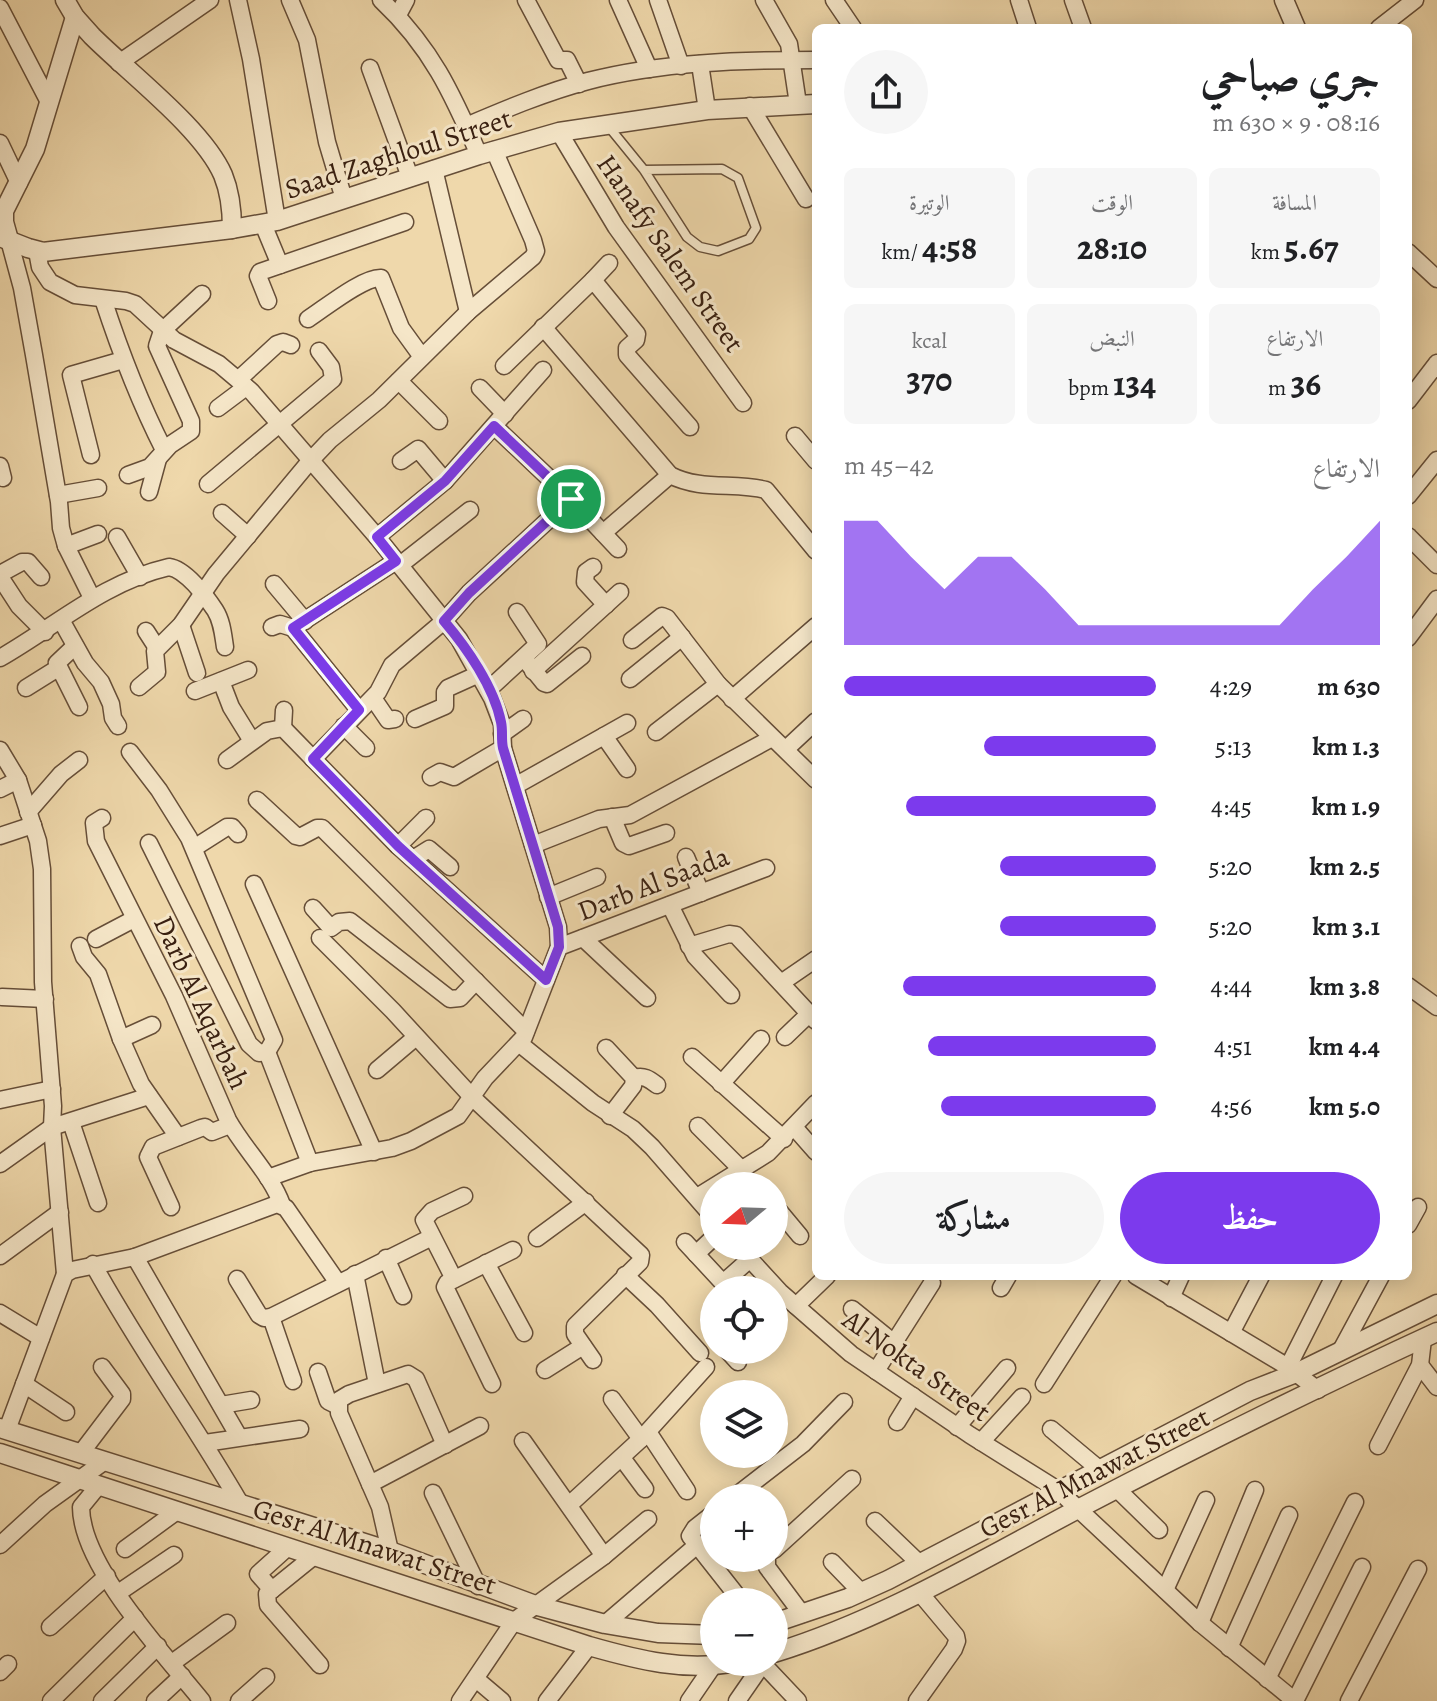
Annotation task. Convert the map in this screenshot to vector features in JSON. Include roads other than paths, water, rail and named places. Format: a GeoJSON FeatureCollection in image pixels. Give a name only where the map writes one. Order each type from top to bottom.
{"type":"FeatureCollection","features":[{"type":"Feature","properties":{"kind":"street"},"geometry":{"type":"LineString","coordinates":[[65,0],[75,17],[119,63],[204,143],[214,158],[228,193],[232,229]]}},
{"type":"Feature","properties":{"kind":"street"},"geometry":{"type":"LineString","coordinates":[[119,63],[210,0]]}},
{"type":"Feature","properties":{"kind":"street"},"geometry":{"type":"LineString","coordinates":[[238,0],[251,59],[270,223],[280,265]]}},
{"type":"Feature","properties":{"kind":"street"},"geometry":{"type":"LineString","coordinates":[[290,0],[307,40],[327,142],[344,199]]}},
{"type":"Feature","properties":{"kind":"street"},"geometry":{"type":"LineString","coordinates":[[139,687],[157,672],[157,648],[181,625],[201,593],[310,461],[536,251],[486,152],[466,126],[438,67],[398,15],[381,0]]}},
{"type":"Feature","properties":{"kind":"street"},"geometry":{"type":"LineString","coordinates":[[398,15],[406,0]]}},
{"type":"Feature","properties":{"kind":"street"},"geometry":{"type":"LineString","coordinates":[[526,0],[558,60],[567,60],[579,84]]}},
{"type":"Feature","properties":{"kind":"street"},"geometry":{"type":"LineString","coordinates":[[618,0],[649,69]]}},
{"type":"Feature","properties":{"kind":"street"},"geometry":{"type":"LineString","coordinates":[[658,0],[681,66]]}},
{"type":"Feature","properties":{"kind":"street"},"geometry":{"type":"LineString","coordinates":[[764,0],[782,28],[807,104]]}},
{"type":"Feature","properties":{"kind":"street"},"geometry":{"type":"LineString","coordinates":[[834,0],[850,24]]}},
{"type":"Feature","properties":{"kind":"street"},"geometry":{"type":"LineString","coordinates":[[1019,0],[1027,24]]}},
{"type":"Feature","properties":{"kind":"street"},"geometry":{"type":"LineString","coordinates":[[1073,0],[1082,24]]}},
{"type":"Feature","properties":{"kind":"street"},"geometry":{"type":"LineString","coordinates":[[1284,0],[1294,24]]}},
{"type":"Feature","properties":{"kind":"street"},"geometry":{"type":"LineString","coordinates":[[1384,24],[1415,0]]}},
{"type":"Feature","properties":{"kind":"street"},"geometry":{"type":"LineString","coordinates":[[0,8],[49,102]]}},
{"type":"Feature","properties":{"kind":"street"},"geometry":{"type":"LineString","coordinates":[[75,17],[35,149],[4,211],[6,249],[34,355],[66,546],[92,598]]}},
{"type":"Feature","properties":{"kind":"street"},"geometry":{"type":"LineString","coordinates":[[466,126],[579,84],[649,69],[812,60]]}},
{"type":"Feature","properties":{"kind":"street"},"geometry":{"type":"LineString","coordinates":[[700,64],[707,110]]}},
{"type":"Feature","properties":{"kind":"street"},"geometry":{"type":"LineString","coordinates":[[370,68],[410,177]]}},
{"type":"Feature","properties":{"kind":"street","name":"Saad Zaghloul Street"},"geometry":{"type":"LineString","coordinates":[[6,249],[67,250],[270,223],[486,152],[559,132],[707,110],[807,104]]}},
{"type":"Feature","properties":{"kind":"street"},"geometry":{"type":"LineString","coordinates":[[750,106],[806,199]]}},
{"type":"Feature","properties":{"kind":"street","name":"Hanafy Salem Street"},"geometry":{"type":"LineString","coordinates":[[559,132],[616,227],[743,403]]}},
{"type":"Feature","properties":{"kind":"street"},"geometry":{"type":"LineString","coordinates":[[0,143],[19,183]]}},
{"type":"Feature","properties":{"kind":"street"},"geometry":{"type":"LineString","coordinates":[[434,169],[468,312]]}},
{"type":"Feature","properties":{"kind":"street"},"geometry":{"type":"LineString","coordinates":[[268,301],[258,274],[405,222]]}},
{"type":"Feature","properties":{"kind":"street"},"geometry":{"type":"LineString","coordinates":[[37,251],[40,267],[50,282],[75,295],[135,304],[174,340],[212,360],[243,383],[377,537],[459,639],[488,690],[500,719],[502,741],[558,927],[559,947],[523,1038],[485,1078],[458,1116],[411,1141],[374,1152],[310,1163],[268,1178]]}},
{"type":"Feature","properties":{"kind":"street"},"geometry":{"type":"LineString","coordinates":[[1412,256],[1437,279]]}},
{"type":"Feature","properties":{"kind":"street"},"geometry":{"type":"LineString","coordinates":[[504,366],[609,263]]}},
{"type":"Feature","properties":{"kind":"street"},"geometry":{"type":"LineString","coordinates":[[308,319],[363,284],[376,277],[381,278],[401,328],[422,357]]}},
{"type":"Feature","properties":{"kind":"street"},"geometry":{"type":"LineString","coordinates":[[593,280],[637,334],[636,340],[627,348],[627,355],[690,427]]}},
{"type":"Feature","properties":{"kind":"street"},"geometry":{"type":"LineString","coordinates":[[128,475],[150,467],[193,426],[159,355],[157,339],[202,294]]}},
{"type":"Feature","properties":{"kind":"street"},"geometry":{"type":"LineString","coordinates":[[103,299],[123,360],[161,454],[149,492]]}},
{"type":"Feature","properties":{"kind":"street"},"geometry":{"type":"LineString","coordinates":[[543,327],[670,475],[714,487],[766,490],[812,546]]}},
{"type":"Feature","properties":{"kind":"street"},"geometry":{"type":"LineString","coordinates":[[218,408],[277,344],[283,342],[291,345]]}},
{"type":"Feature","properties":{"kind":"street"},"geometry":{"type":"LineString","coordinates":[[208,484],[333,379],[331,367],[319,351]]}},
{"type":"Feature","properties":{"kind":"street"},"geometry":{"type":"LineString","coordinates":[[91,455],[71,375],[123,360]]}},
{"type":"Feature","properties":{"kind":"street"},"geometry":{"type":"LineString","coordinates":[[1412,396],[1437,363]]}},
{"type":"Feature","properties":{"kind":"street"},"geometry":{"type":"LineString","coordinates":[[377,537],[445,481],[543,370]]}},
{"type":"Feature","properties":{"kind":"street"},"geometry":{"type":"LineString","coordinates":[[399,381],[439,421]]}},
{"type":"Feature","properties":{"kind":"street"},"geometry":{"type":"LineString","coordinates":[[480,388],[500,420],[618,549]]}},
{"type":"Feature","properties":{"kind":"street"},"geometry":{"type":"LineString","coordinates":[[795,436],[812,456]]}},
{"type":"Feature","properties":{"kind":"street"},"geometry":{"type":"LineString","coordinates":[[401,461],[418,449],[445,481]]}},
{"type":"Feature","properties":{"kind":"street"},"geometry":{"type":"LineString","coordinates":[[1412,491],[1437,460]]}},
{"type":"Feature","properties":{"kind":"street"},"geometry":{"type":"LineString","coordinates":[[603,533],[670,475]]}},
{"type":"Feature","properties":{"kind":"street"},"geometry":{"type":"LineString","coordinates":[[58,495],[98,488]]}},
{"type":"Feature","properties":{"kind":"street"},"geometry":{"type":"LineString","coordinates":[[313,759],[373,698],[392,665],[444,621],[469,593],[571,499]]}},
{"type":"Feature","properties":{"kind":"street"},"geometry":{"type":"LineString","coordinates":[[272,627],[299,624],[398,563],[470,510]]}},
{"type":"Feature","properties":{"kind":"street"},"geometry":{"type":"LineString","coordinates":[[222,513],[248,536]]}},
{"type":"Feature","properties":{"kind":"street"},"geometry":{"type":"LineString","coordinates":[[66,546],[98,534]]}},
{"type":"Feature","properties":{"kind":"street"},"geometry":{"type":"LineString","coordinates":[[117,537],[140,577]]}},
{"type":"Feature","properties":{"kind":"street"},"geometry":{"type":"LineString","coordinates":[[1412,540],[1435,560]]}},
{"type":"Feature","properties":{"kind":"street"},"geometry":{"type":"LineString","coordinates":[[41,577],[28,562],[22,562],[0,575],[19,606],[45,632]]}},
{"type":"Feature","properties":{"kind":"street"},"geometry":{"type":"LineString","coordinates":[[593,567],[586,572],[585,582],[606,605]]}},
{"type":"Feature","properties":{"kind":"street"},"geometry":{"type":"LineString","coordinates":[[0,658],[45,632],[92,598],[158,569],[175,568],[215,610],[225,647]]}},
{"type":"Feature","properties":{"kind":"street"},"geometry":{"type":"LineString","coordinates":[[274,584],[359,710]]}},
{"type":"Feature","properties":{"kind":"street"},"geometry":{"type":"LineString","coordinates":[[488,690],[528,664],[620,592]]}},
{"type":"Feature","properties":{"kind":"street"},"geometry":{"type":"LineString","coordinates":[[1412,633],[1437,599]]}},
{"type":"Feature","properties":{"kind":"street"},"geometry":{"type":"LineString","coordinates":[[517,612],[538,644],[528,664]]}},
{"type":"Feature","properties":{"kind":"street"},"geometry":{"type":"LineString","coordinates":[[632,640],[662,616],[732,699],[812,776]]}},
{"type":"Feature","properties":{"kind":"street"},"geometry":{"type":"LineString","coordinates":[[61,620],[101,682],[118,726]]}},
{"type":"Feature","properties":{"kind":"street"},"geometry":{"type":"LineString","coordinates":[[181,625],[197,673]]}},
{"type":"Feature","properties":{"kind":"street"},"geometry":{"type":"LineString","coordinates":[[732,699],[812,629]]}},
{"type":"Feature","properties":{"kind":"street"},"geometry":{"type":"LineString","coordinates":[[146,631],[157,648]]}},
{"type":"Feature","properties":{"kind":"street"},"geometry":{"type":"LineString","coordinates":[[630,679],[682,637]]}},
{"type":"Feature","properties":{"kind":"street"},"geometry":{"type":"LineString","coordinates":[[75,646],[59,659],[58,668],[79,707]]}},
{"type":"Feature","properties":{"kind":"street"},"geometry":{"type":"LineString","coordinates":[[528,664],[547,684],[582,656]]}},
{"type":"Feature","properties":{"kind":"street"},"geometry":{"type":"LineString","coordinates":[[26,688],[58,668]]}},
{"type":"Feature","properties":{"kind":"street"},"geometry":{"type":"LineString","coordinates":[[195,691],[248,670]]}},
{"type":"Feature","properties":{"kind":"street"},"geometry":{"type":"LineString","coordinates":[[415,719],[445,706],[448,688],[479,674]]}},
{"type":"Feature","properties":{"kind":"street"},"geometry":{"type":"LineString","coordinates":[[221,681],[231,707],[252,741]]}},
{"type":"Feature","properties":{"kind":"street"},"geometry":{"type":"LineString","coordinates":[[656,732],[718,684]]}},
{"type":"Feature","properties":{"kind":"street"},"geometry":{"type":"LineString","coordinates":[[373,698],[388,720],[395,719]]}},
{"type":"Feature","properties":{"kind":"street"},"geometry":{"type":"LineString","coordinates":[[284,710],[283,728],[313,759],[398,846],[546,980]]}},
{"type":"Feature","properties":{"kind":"street"},"geometry":{"type":"LineString","coordinates":[[431,777],[440,772],[454,777],[502,741],[523,719]]}},
{"type":"Feature","properties":{"kind":"street"},"geometry":{"type":"LineString","coordinates":[[515,786],[627,723]]}},
{"type":"Feature","properties":{"kind":"street"},"geometry":{"type":"LineString","coordinates":[[786,749],[812,725]]}},
{"type":"Feature","properties":{"kind":"street"},"geometry":{"type":"LineString","coordinates":[[344,726],[366,748]]}},
{"type":"Feature","properties":{"kind":"street"},"geometry":{"type":"LineString","coordinates":[[227,760],[267,731],[283,728]]}},
{"type":"Feature","properties":{"kind":"street"},"geometry":{"type":"LineString","coordinates":[[604,736],[627,769]]}},
{"type":"Feature","properties":{"kind":"street"},"geometry":{"type":"LineString","coordinates":[[533,845],[599,819],[630,815],[772,738]]}},
{"type":"Feature","properties":{"kind":"street"},"geometry":{"type":"LineString","coordinates":[[0,750],[18,780],[42,869],[52,1127],[65,1274],[4,1429]]}},
{"type":"Feature","properties":{"kind":"street"},"geometry":{"type":"LineString","coordinates":[[130,752],[159,790],[194,848],[274,1040],[267,1052]]}},
{"type":"Feature","properties":{"kind":"street"},"geometry":{"type":"LineString","coordinates":[[0,836],[30,819],[61,774],[79,760]]}},
{"type":"Feature","properties":{"kind":"street"},"geometry":{"type":"LineString","coordinates":[[0,789],[18,780]]}},
{"type":"Feature","properties":{"kind":"street"},"geometry":{"type":"LineString","coordinates":[[257,800],[296,836],[322,828],[476,981],[523,1038],[610,1116],[633,1129],[700,1201]]}},
{"type":"Feature","properties":{"kind":"street"},"geometry":{"type":"LineString","coordinates":[[612,817],[623,843],[629,846],[666,833]]}},
{"type":"Feature","properties":{"kind":"street","name":"Darb Al Aqarbah"},"geometry":{"type":"LineString","coordinates":[[102,818],[94,823],[96,841],[174,996],[230,1125],[338,1283]]}},
{"type":"Feature","properties":{"kind":"street"},"geometry":{"type":"LineString","coordinates":[[398,846],[426,818]]}},
{"type":"Feature","properties":{"kind":"street"},"geometry":{"type":"LineString","coordinates":[[194,848],[227,827],[232,827],[238,834]]}},
{"type":"Feature","properties":{"kind":"street"},"geometry":{"type":"LineString","coordinates":[[149,843],[249,1044],[259,1053],[267,1052]]}},
{"type":"Feature","properties":{"kind":"street"},"geometry":{"type":"LineString","coordinates":[[413,859],[429,849],[450,867]]}},
{"type":"Feature","properties":{"kind":"street"},"geometry":{"type":"LineString","coordinates":[[686,857],[701,893]]}},
{"type":"Feature","properties":{"kind":"street","name":"Darb Al Saada"},"geometry":{"type":"LineString","coordinates":[[559,947],[766,868]]}},
{"type":"Feature","properties":{"kind":"street"},"geometry":{"type":"LineString","coordinates":[[548,897],[597,877]]}},
{"type":"Feature","properties":{"kind":"street"},"geometry":{"type":"LineString","coordinates":[[254,884],[374,1152]]}},
{"type":"Feature","properties":{"kind":"street"},"geometry":{"type":"LineString","coordinates":[[670,905],[689,946],[731,995]]}},
{"type":"Feature","properties":{"kind":"street"},"geometry":{"type":"LineString","coordinates":[[313,908],[331,928],[339,922],[350,921],[450,999],[460,998],[476,981]]}},
{"type":"Feature","properties":{"kind":"street"},"geometry":{"type":"LineString","coordinates":[[134,919],[88,942],[84,957],[98,974],[141,1084],[178,1137]]}},
{"type":"Feature","properties":{"kind":"street"},"geometry":{"type":"LineString","coordinates":[[689,946],[729,934],[736,935],[812,1016]]}},
{"type":"Feature","properties":{"kind":"street"},"geometry":{"type":"LineString","coordinates":[[320,938],[473,1098],[641,1255],[642,1259],[575,1326],[575,1334],[588,1353],[545,1370]]}},
{"type":"Feature","properties":{"kind":"street"},"geometry":{"type":"LineString","coordinates":[[583,938],[647,998]]}},
{"type":"Feature","properties":{"kind":"street"},"geometry":{"type":"LineString","coordinates":[[781,983],[812,962]]}},
{"type":"Feature","properties":{"kind":"street"},"geometry":{"type":"LineString","coordinates":[[1412,989],[1437,1007]]}},
{"type":"Feature","properties":{"kind":"street"},"geometry":{"type":"LineString","coordinates":[[2,997],[45,999]]}},
{"type":"Feature","properties":{"kind":"street"},"geometry":{"type":"LineString","coordinates":[[785,1037],[812,1018]]}},
{"type":"Feature","properties":{"kind":"street"},"geometry":{"type":"LineString","coordinates":[[121,1039],[152,1025]]}},
{"type":"Feature","properties":{"kind":"street"},"geometry":{"type":"LineString","coordinates":[[377,1070],[416,1037]]}},
{"type":"Feature","properties":{"kind":"street"},"geometry":{"type":"LineString","coordinates":[[721,1084],[761,1039]]}},
{"type":"Feature","properties":{"kind":"street"},"geometry":{"type":"LineString","coordinates":[[606,1048],[630,1070],[634,1078],[633,1086],[610,1116]]}},
{"type":"Feature","properties":{"kind":"street"},"geometry":{"type":"LineString","coordinates":[[267,1052],[310,1163]]}},
{"type":"Feature","properties":{"kind":"street"},"geometry":{"type":"LineString","coordinates":[[692,1057],[721,1084],[812,1149]]}},
{"type":"Feature","properties":{"kind":"street"},"geometry":{"type":"LineString","coordinates":[[634,1078],[640,1076],[657,1085]]}},
{"type":"Feature","properties":{"kind":"street"},"geometry":{"type":"LineString","coordinates":[[0,1100],[52,1089]]}},
{"type":"Feature","properties":{"kind":"street"},"geometry":{"type":"LineString","coordinates":[[0,1164],[52,1127],[149,1096]]}},
{"type":"Feature","properties":{"kind":"street"},"geometry":{"type":"LineString","coordinates":[[697,1197],[768,1153],[812,1107]]}},
{"type":"Feature","properties":{"kind":"street"},"geometry":{"type":"LineString","coordinates":[[71,1122],[98,1203]]}},
{"type":"Feature","properties":{"kind":"street"},"geometry":{"type":"LineString","coordinates":[[171,1207],[148,1157],[153,1147],[201,1128],[212,1132],[230,1125]]}},
{"type":"Feature","properties":{"kind":"street"},"geometry":{"type":"LineString","coordinates":[[698,1126],[741,1169]]}},
{"type":"Feature","properties":{"kind":"street"},"geometry":{"type":"LineString","coordinates":[[454,1279],[424,1220],[426,1215],[464,1196]]}},
{"type":"Feature","properties":{"kind":"street"},"geometry":{"type":"LineString","coordinates":[[537,1238],[586,1202]]}},
{"type":"Feature","properties":{"kind":"street"},"geometry":{"type":"LineString","coordinates":[[65,1274],[93,1264],[135,1257],[277,1204],[282,1205]]}},
{"type":"Feature","properties":{"kind":"street"},"geometry":{"type":"LineString","coordinates":[[1412,1218],[1418,1207]]}},
{"type":"Feature","properties":{"kind":"street"},"geometry":{"type":"LineString","coordinates":[[0,1256],[60,1212]]}},
{"type":"Feature","properties":{"kind":"street"},"geometry":{"type":"LineString","coordinates":[[788,1220],[800,1236]]}},
{"type":"Feature","properties":{"kind":"street"},"geometry":{"type":"LineString","coordinates":[[237,1279],[259,1315],[271,1317],[432,1237]]}},
{"type":"Feature","properties":{"kind":"street"},"geometry":{"type":"LineString","coordinates":[[700,1243],[690,1248],[700,1259]]}},
{"type":"Feature","properties":{"kind":"street"},"geometry":{"type":"LineString","coordinates":[[492,1384],[445,1287],[454,1279],[513,1250]]}},
{"type":"Feature","properties":{"kind":"street"},"geometry":{"type":"LineString","coordinates":[[135,1257],[239,1437]]}},
{"type":"Feature","properties":{"kind":"street"},"geometry":{"type":"LineString","coordinates":[[386,1258],[403,1296]]}},
{"type":"Feature","properties":{"kind":"street"},"geometry":{"type":"LineString","coordinates":[[701,1260],[723,1283],[749,1260]]}},
{"type":"Feature","properties":{"kind":"street"},"geometry":{"type":"LineString","coordinates":[[486,1263],[524,1333]]}},
{"type":"Feature","properties":{"kind":"street"},"geometry":{"type":"LineString","coordinates":[[93,1264],[134,1337],[205,1443],[240,1503]]}},
{"type":"Feature","properties":{"kind":"street"},"geometry":{"type":"LineString","coordinates":[[355,1274],[377,1384]]}},
{"type":"Feature","properties":{"kind":"street"},"geometry":{"type":"LineString","coordinates":[[569,1505],[644,1436],[703,1360],[657,1305],[625,1275]]}},
{"type":"Feature","properties":{"kind":"street"},"geometry":{"type":"LineString","coordinates":[[796,1306],[823,1280]]}},
{"type":"Feature","properties":{"kind":"street"},"geometry":{"type":"LineString","coordinates":[[1044,1384],[1110,1280]]}},
{"type":"Feature","properties":{"kind":"street"},"geometry":{"type":"LineString","coordinates":[[1142,1280],[1292,1370],[1318,1390]]}},
{"type":"Feature","properties":{"kind":"street"},"geometry":{"type":"LineString","coordinates":[[1171,1298],[1179,1280]]}},
{"type":"Feature","properties":{"kind":"street"},"geometry":{"type":"LineString","coordinates":[[1231,1333],[1259,1280]]}},
{"type":"Feature","properties":{"kind":"street"},"geometry":{"type":"LineString","coordinates":[[1292,1370],[1332,1280]]}},
{"type":"Feature","properties":{"kind":"street"},"geometry":{"type":"LineString","coordinates":[[1340,1352],[1379,1280]]}},
{"type":"Feature","properties":{"kind":"street"},"geometry":{"type":"LineString","coordinates":[[876,1371],[932,1283]]}},
{"type":"Feature","properties":{"kind":"street","name":"Al Nokta Street"},"geometry":{"type":"LineString","coordinates":[[788,1301],[876,1371],[957,1427],[1058,1490],[1200,1623],[1295,1701]]}},
{"type":"Feature","properties":{"kind":"street","name":"Gesr Al Mnawat Street"},"geometry":{"type":"LineString","coordinates":[[788,1618],[861,1592],[920,1564],[1250,1391],[1292,1370],[1340,1352],[1437,1304]]}},
{"type":"Feature","properties":{"kind":"street"},"geometry":{"type":"LineString","coordinates":[[852,1309],[894,1343]]}},
{"type":"Feature","properties":{"kind":"street"},"geometry":{"type":"LineString","coordinates":[[0,1313],[41,1338]]}},
{"type":"Feature","properties":{"kind":"street"},"geometry":{"type":"LineString","coordinates":[[271,1317],[293,1381]]}},
{"type":"Feature","properties":{"kind":"street"},"geometry":{"type":"LineString","coordinates":[[1378,1446],[1420,1365],[1430,1336]]}},
{"type":"Feature","properties":{"kind":"street","name":"Gesr Al Mnawat Street"},"geometry":{"type":"LineString","coordinates":[[788,1651],[920,1593],[1078,1509],[1430,1336]]}},
{"type":"Feature","properties":{"kind":"street"},"geometry":{"type":"LineString","coordinates":[[1420,1365],[1437,1387]]}},
{"type":"Feature","properties":{"kind":"street"},"geometry":{"type":"LineString","coordinates":[[81,1453],[122,1399],[118,1388],[102,1367]]}},
{"type":"Feature","properties":{"kind":"street"},"geometry":{"type":"LineString","coordinates":[[957,1427],[1007,1368]]}},
{"type":"Feature","properties":{"kind":"street"},"geometry":{"type":"LineString","coordinates":[[318,1372],[328,1401],[338,1406],[385,1521],[390,1551]]}},
{"type":"Feature","properties":{"kind":"street"},"geometry":{"type":"LineString","coordinates":[[338,1406],[343,1397],[402,1375],[413,1376],[445,1445]]}},
{"type":"Feature","properties":{"kind":"street"},"geometry":{"type":"LineString","coordinates":[[24,1384],[66,1412]]}},
{"type":"Feature","properties":{"kind":"street"},"geometry":{"type":"LineString","coordinates":[[897,1422],[913,1396]]}},
{"type":"Feature","properties":{"kind":"street"},"geometry":{"type":"LineString","coordinates":[[981,1442],[1022,1397]]}},
{"type":"Feature","properties":{"kind":"street"},"geometry":{"type":"LineString","coordinates":[[612,1399],[687,1491]]}},
{"type":"Feature","properties":{"kind":"street"},"geometry":{"type":"LineString","coordinates":[[221,1405],[251,1400]]}},
{"type":"Feature","properties":{"kind":"street"},"geometry":{"type":"LineString","coordinates":[[751,1484],[803,1444],[844,1402]]}},
{"type":"Feature","properties":{"kind":"street"},"geometry":{"type":"LineString","coordinates":[[370,1484],[480,1426]]}},
{"type":"Feature","properties":{"kind":"street","name":"Gesr Al Mnawat Street"},"geometry":{"type":"LineString","coordinates":[[4,1429],[390,1551],[538,1606],[605,1624],[671,1634],[700,1635]]}},
{"type":"Feature","properties":{"kind":"street"},"geometry":{"type":"LineString","coordinates":[[205,1443],[300,1429]]}},
{"type":"Feature","properties":{"kind":"street"},"geometry":{"type":"LineString","coordinates":[[1051,1429],[1099,1469]]}},
{"type":"Feature","properties":{"kind":"street"},"geometry":{"type":"LineString","coordinates":[[523,1441],[604,1556]]}},
{"type":"Feature","properties":{"kind":"street","name":"Gesr Al Mnawat Street"},"geometry":{"type":"LineString","coordinates":[[0,1453],[589,1646],[652,1663],[700,1665]]}},
{"type":"Feature","properties":{"kind":"street"},"geometry":{"type":"LineString","coordinates":[[622,1458],[645,1489]]}},
{"type":"Feature","properties":{"kind":"street"},"geometry":{"type":"LineString","coordinates":[[0,1545],[45,1504],[105,1461]]}},
{"type":"Feature","properties":{"kind":"street"},"geometry":{"type":"LineString","coordinates":[[788,1536],[852,1479]]}},
{"type":"Feature","properties":{"kind":"street"},"geometry":{"type":"LineString","coordinates":[[99,1485],[81,1507],[85,1533],[107,1576],[135,1618],[202,1701]]}},
{"type":"Feature","properties":{"kind":"street"},"geometry":{"type":"LineString","coordinates":[[1118,1490],[1159,1530]]}},
{"type":"Feature","properties":{"kind":"street"},"geometry":{"type":"LineString","coordinates":[[1200,1623],[1255,1490]]}},
{"type":"Feature","properties":{"kind":"street"},"geometry":{"type":"LineString","coordinates":[[433,1493],[478,1586]]}},
{"type":"Feature","properties":{"kind":"street"},"geometry":{"type":"LineString","coordinates":[[1165,1590],[1206,1500]]}},
{"type":"Feature","properties":{"kind":"street"},"geometry":{"type":"LineString","coordinates":[[1267,1679],[1355,1502]]}},
{"type":"Feature","properties":{"kind":"street"},"geometry":{"type":"LineString","coordinates":[[125,1549],[177,1511]]}},
{"type":"Feature","properties":{"kind":"street"},"geometry":{"type":"LineString","coordinates":[[1229,1648],[1289,1515]]}},
{"type":"Feature","properties":{"kind":"street"},"geometry":{"type":"LineString","coordinates":[[460,1701],[514,1621],[604,1556],[648,1519]]}},
{"type":"Feature","properties":{"kind":"street"},"geometry":{"type":"LineString","coordinates":[[875,1521],[920,1564]]}},
{"type":"Feature","properties":{"kind":"street"},"geometry":{"type":"LineString","coordinates":[[700,1525],[690,1536],[730,1588]]}},
{"type":"Feature","properties":{"kind":"street"},"geometry":{"type":"LineString","coordinates":[[605,1624],[696,1546]]}},
{"type":"Feature","properties":{"kind":"street"},"geometry":{"type":"LineString","coordinates":[[272,1590],[258,1574],[288,1547]]}},
{"type":"Feature","properties":{"kind":"street"},"geometry":{"type":"LineString","coordinates":[[118,1593],[174,1555]]}},
{"type":"Feature","properties":{"kind":"street"},"geometry":{"type":"LineString","coordinates":[[314,1556],[267,1594],[268,1605],[320,1665]]}},
{"type":"Feature","properties":{"kind":"street"},"geometry":{"type":"LineString","coordinates":[[832,1562],[861,1592]]}},
{"type":"Feature","properties":{"kind":"street"},"geometry":{"type":"LineString","coordinates":[[1295,1701],[1362,1567]]}},
{"type":"Feature","properties":{"kind":"street"},"geometry":{"type":"LineString","coordinates":[[1349,1701],[1418,1569]]}},
{"type":"Feature","properties":{"kind":"street"},"geometry":{"type":"LineString","coordinates":[[771,1572],[802,1614]]}},
{"type":"Feature","properties":{"kind":"street"},"geometry":{"type":"LineString","coordinates":[[50,1627],[107,1576]]}},
{"type":"Feature","properties":{"kind":"street"},"geometry":{"type":"LineString","coordinates":[[917,1701],[957,1641],[920,1593]]}},
{"type":"Feature","properties":{"kind":"street"},"geometry":{"type":"LineString","coordinates":[[51,1701],[135,1618]]}},
{"type":"Feature","properties":{"kind":"street"},"geometry":{"type":"LineString","coordinates":[[155,1701],[177,1669],[227,1623]]}},
{"type":"Feature","properties":{"kind":"street"},"geometry":{"type":"LineString","coordinates":[[102,1701],[158,1646]]}},
{"type":"Feature","properties":{"kind":"street"},"geometry":{"type":"LineString","coordinates":[[547,1701],[589,1646]]}},
{"type":"Feature","properties":{"kind":"street"},"geometry":{"type":"LineString","coordinates":[[689,1701],[706,1676]]}},
{"type":"Feature","properties":{"kind":"street"},"geometry":{"type":"LineString","coordinates":[[737,1701],[755,1676]]}},
{"type":"Feature","properties":{"kind":"street"},"geometry":{"type":"LineString","coordinates":[[779,1676],[798,1701]]}},
{"type":"Feature","properties":{"kind":"street"},"geometry":{"type":"LineString","coordinates":[[239,1701],[266,1677]]}},
{"type":"Feature","properties":{"kind":"street"},"geometry":{"type":"LineString","coordinates":[[476,1679],[502,1701]]}},
{"type":"Feature","properties":{"kind":"lane"},"geometry":{"type":"LineString","coordinates":[[606,123],[644,170],[687,237],[700,247],[718,251],[749,239],[756,228],[738,178],[722,169],[644,170]]}}]}
